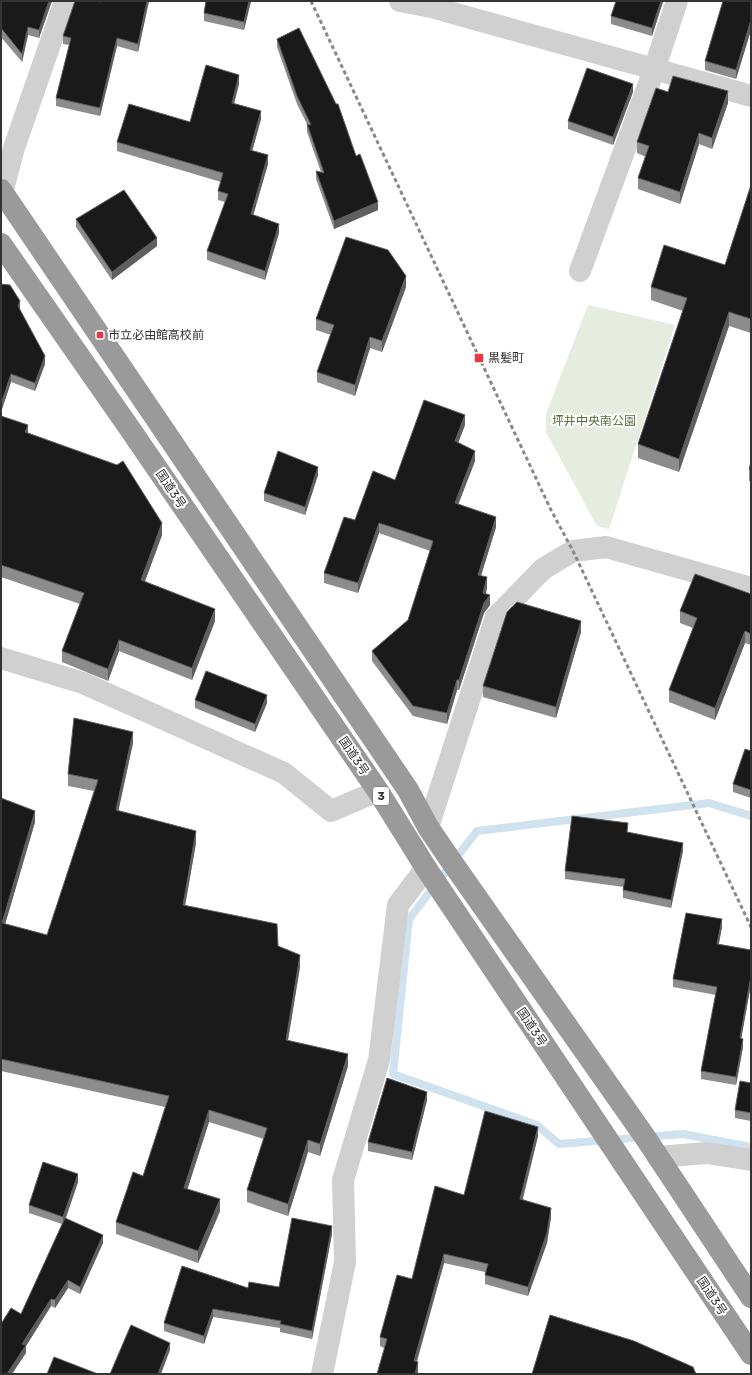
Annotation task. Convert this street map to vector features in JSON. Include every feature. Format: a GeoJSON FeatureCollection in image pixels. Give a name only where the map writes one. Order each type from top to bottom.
{"type":"FeatureCollection","features":[{"type":"Feature","properties":{"kind":"highway","name":"3"},"geometry":{"type":"LineString","coordinates":[[1,193],[408,790],[428,827],[658,1157],[751,1297]]}},
{"type":"Feature","properties":{"kind":"highway","name":"国道3号"},"geometry":{"type":"LineString","coordinates":[[1,244],[130,429],[378,791],[426,868],[751,1354]]}},
{"type":"Feature","properties":{"kind":"street"},"geometry":{"type":"LineString","coordinates":[[1,193],[14,148],[65,1]]}},
{"type":"Feature","properties":{"kind":"street"},"geometry":{"type":"LineString","coordinates":[[400,1],[432,4],[654,70],[751,96]]}},
{"type":"Feature","properties":{"kind":"street"},"geometry":{"type":"LineString","coordinates":[[580,272],[654,70],[676,1]]}},
{"type":"Feature","properties":{"kind":"street"},"geometry":{"type":"LineString","coordinates":[[428,827],[496,618],[543,569],[573,551],[606,547],[751,588]]}},
{"type":"Feature","properties":{"kind":"street"},"geometry":{"type":"LineString","coordinates":[[1,658],[82,683],[284,773],[331,812],[378,791]]}},
{"type":"Feature","properties":{"kind":"street"},"geometry":{"type":"LineString","coordinates":[[322,1374],[344,1262],[343,1180],[378,1060],[398,905],[426,868]]}},
{"type":"Feature","properties":{"kind":"street"},"geometry":{"type":"LineString","coordinates":[[658,1157],[706,1153],[751,1160]]}},
{"type":"Feature","properties":{"kind":"green space","name":"坪井中央南公園"},"geometry":{"type":"Polygon","coordinates":[[[588,305],[675,325],[609,529],[597,526],[546,432],[546,414],[588,305]]]}},
{"type":"Feature","properties":{"kind":"building"},"geometry":{"type":"Polygon","coordinates":[[[1,1],[49,1],[39,30],[28,27],[22,54],[1,28],[1,1]]]}},
{"type":"Feature","properties":{"kind":"building"},"geometry":{"type":"Polygon","coordinates":[[[75,1],[147,1],[138,44],[117,38],[100,108],[56,98],[71,38],[63,36],[75,1]]]}},
{"type":"Feature","properties":{"kind":"building"},"geometry":{"type":"Polygon","coordinates":[[[206,1],[249,1],[244,22],[204,13],[206,1]]]}},
{"type":"Feature","properties":{"kind":"building"},"geometry":{"type":"Polygon","coordinates":[[[616,1],[661,1],[652,28],[611,16],[616,1]]]}},
{"type":"Feature","properties":{"kind":"building"},"geometry":{"type":"Polygon","coordinates":[[[723,1],[751,1],[751,20],[736,70],[705,61],[723,1]]]}},
{"type":"Feature","properties":{"kind":"building"},"geometry":{"type":"Polygon","coordinates":[[[299,28],[336,104],[338,104],[356,156],[360,154],[378,202],[334,221],[316,171],[324,173],[307,124],[311,125],[297,96],[277,39],[299,28]]]}},
{"type":"Feature","properties":{"kind":"building"},"geometry":{"type":"Polygon","coordinates":[[[206,65],[239,75],[232,103],[261,111],[250,150],[268,155],[251,214],[279,224],[265,271],[207,251],[228,194],[218,191],[223,173],[117,142],[129,104],[190,122],[206,65]]]}},
{"type":"Feature","properties":{"kind":"building"},"geometry":{"type":"Polygon","coordinates":[[[587,68],[633,84],[613,137],[568,121],[587,68]]]}},
{"type":"Feature","properties":{"kind":"building"},"geometry":{"type":"Polygon","coordinates":[[[673,76],[728,91],[712,138],[699,133],[680,192],[638,178],[649,146],[637,142],[656,88],[668,92],[673,76]]]}},
{"type":"Feature","properties":{"kind":"building"},"geometry":{"type":"Polygon","coordinates":[[[751,185],[751,319],[729,312],[679,459],[638,444],[687,298],[651,287],[664,245],[725,265],[751,185]]]}},
{"type":"Feature","properties":{"kind":"building"},"geometry":{"type":"Polygon","coordinates":[[[124,190],[157,238],[112,272],[76,219],[124,190]]]}},
{"type":"Feature","properties":{"kind":"building"},"geometry":{"type":"Polygon","coordinates":[[[346,237],[388,250],[406,276],[382,341],[370,337],[355,385],[317,372],[334,325],[316,319],[346,237]]]}},
{"type":"Feature","properties":{"kind":"building"},"geometry":{"type":"Polygon","coordinates":[[[1,284],[10,285],[20,301],[18,306],[45,356],[35,383],[11,374],[1,404],[1,284]]]}},
{"type":"Feature","properties":{"kind":"building"},"geometry":{"type":"Polygon","coordinates":[[[424,400],[465,415],[455,441],[475,451],[455,503],[496,517],[478,575],[487,577],[483,593],[490,595],[484,603],[447,713],[413,706],[372,651],[408,620],[433,541],[379,523],[358,583],[324,573],[344,517],[355,520],[373,471],[395,480],[424,400]]]}},
{"type":"Feature","properties":{"kind":"building"},"geometry":{"type":"Polygon","coordinates":[[[1,416],[28,425],[25,432],[117,465],[123,461],[162,523],[141,580],[215,609],[192,668],[119,640],[108,669],[62,651],[84,593],[1,565],[1,416]]]}},
{"type":"Feature","properties":{"kind":"building"},"geometry":{"type":"Polygon","coordinates":[[[278,451],[318,467],[305,507],[264,493],[278,451]]]}},
{"type":"Feature","properties":{"kind":"building"},"geometry":{"type":"Polygon","coordinates":[[[695,574],[751,594],[751,634],[745,631],[715,708],[669,690],[697,618],[680,611],[695,574]]]}},
{"type":"Feature","properties":{"kind":"building"},"geometry":{"type":"Polygon","coordinates":[[[517,602],[581,621],[556,707],[483,686],[507,612],[517,602]]]}},
{"type":"Feature","properties":{"kind":"building"},"geometry":{"type":"Polygon","coordinates":[[[206,671],[267,695],[255,724],[195,700],[206,671]]]}},
{"type":"Feature","properties":{"kind":"building"},"geometry":{"type":"Polygon","coordinates":[[[74,718],[133,732],[116,810],[196,831],[183,905],[277,924],[278,946],[300,955],[286,1040],[348,1054],[320,1144],[308,1140],[288,1204],[247,1190],[267,1128],[209,1110],[184,1188],[220,1199],[198,1251],[116,1222],[133,1172],[143,1176],[169,1096],[1,1059],[1,798],[35,811],[2,923],[47,935],[98,780],[68,774],[74,718]]]}},
{"type":"Feature","properties":{"kind":"building"},"geometry":{"type":"Polygon","coordinates":[[[745,749],[751,751],[751,790],[733,784],[745,749]]]}},
{"type":"Feature","properties":{"kind":"building"},"geometry":{"type":"Polygon","coordinates":[[[572,816],[628,823],[627,832],[683,843],[671,900],[623,890],[625,879],[565,871],[572,816]]]}},
{"type":"Feature","properties":{"kind":"building"},"geometry":{"type":"Polygon","coordinates":[[[686,913],[722,919],[717,944],[751,950],[751,976],[740,1038],[743,1039],[736,1077],[701,1071],[717,987],[673,979],[686,913]]]}},
{"type":"Feature","properties":{"kind":"building"},"geometry":{"type":"Polygon","coordinates":[[[387,1078],[427,1092],[412,1152],[368,1142],[387,1078]]]}},
{"type":"Feature","properties":{"kind":"building"},"geometry":{"type":"Polygon","coordinates":[[[740,1081],[751,1083],[751,1113],[735,1110],[740,1081]]]}},
{"type":"Feature","properties":{"kind":"building"},"geometry":{"type":"Polygon","coordinates":[[[485,1111],[538,1127],[520,1199],[551,1208],[547,1233],[528,1287],[485,1275],[488,1264],[444,1254],[414,1361],[418,1362],[415,1374],[377,1374],[387,1339],[380,1337],[397,1275],[412,1279],[435,1186],[464,1195],[485,1111]]]}},
{"type":"Feature","properties":{"kind":"building"},"geometry":{"type":"Polygon","coordinates":[[[43,1162],[78,1174],[63,1217],[29,1205],[43,1162]]]}},
{"type":"Feature","properties":{"kind":"building"},"geometry":{"type":"Polygon","coordinates":[[[65,1218],[103,1235],[80,1287],[68,1280],[55,1300],[51,1299],[22,1344],[26,1345],[7,1374],[1,1374],[1,1324],[11,1308],[21,1314],[65,1218]]]}},
{"type":"Feature","properties":{"kind":"building"},"geometry":{"type":"Polygon","coordinates":[[[292,1218],[332,1226],[312,1331],[280,1324],[281,1321],[213,1309],[204,1336],[164,1323],[182,1266],[248,1288],[249,1282],[279,1287],[292,1218]]]}},
{"type":"Feature","properties":{"kind":"building"},"geometry":{"type":"Polygon","coordinates":[[[550,1315],[634,1341],[693,1367],[696,1374],[532,1374],[550,1315]]]}},
{"type":"Feature","properties":{"kind":"building"},"geometry":{"type":"Polygon","coordinates":[[[131,1325],[170,1343],[158,1374],[110,1374],[131,1325]]]}},
{"type":"Feature","properties":{"kind":"building"},"geometry":{"type":"Polygon","coordinates":[[[54,1357],[98,1374],[47,1374],[54,1357]]]}},
{"type":"Feature","properties":{"kind":"waterway"},"geometry":{"type":"LineString","coordinates":[[751,816],[709,803],[477,831],[409,919],[393,1074],[537,1125],[559,1144],[683,1134],[751,1147]]}},
{"type":"Feature","properties":{"kind":"railway"},"geometry":{"type":"LineString","coordinates":[[311,1],[551,510],[573,551],[751,927]]}},
{"type":"Feature","properties":{"kind":"place","name":"市立必由館高校前"},"geometry":{"type":"Point","coordinates":[100,335]}},
{"type":"Feature","properties":{"kind":"place","name":"黒髪町"},"geometry":{"type":"Point","coordinates":[479,358]}}]}
